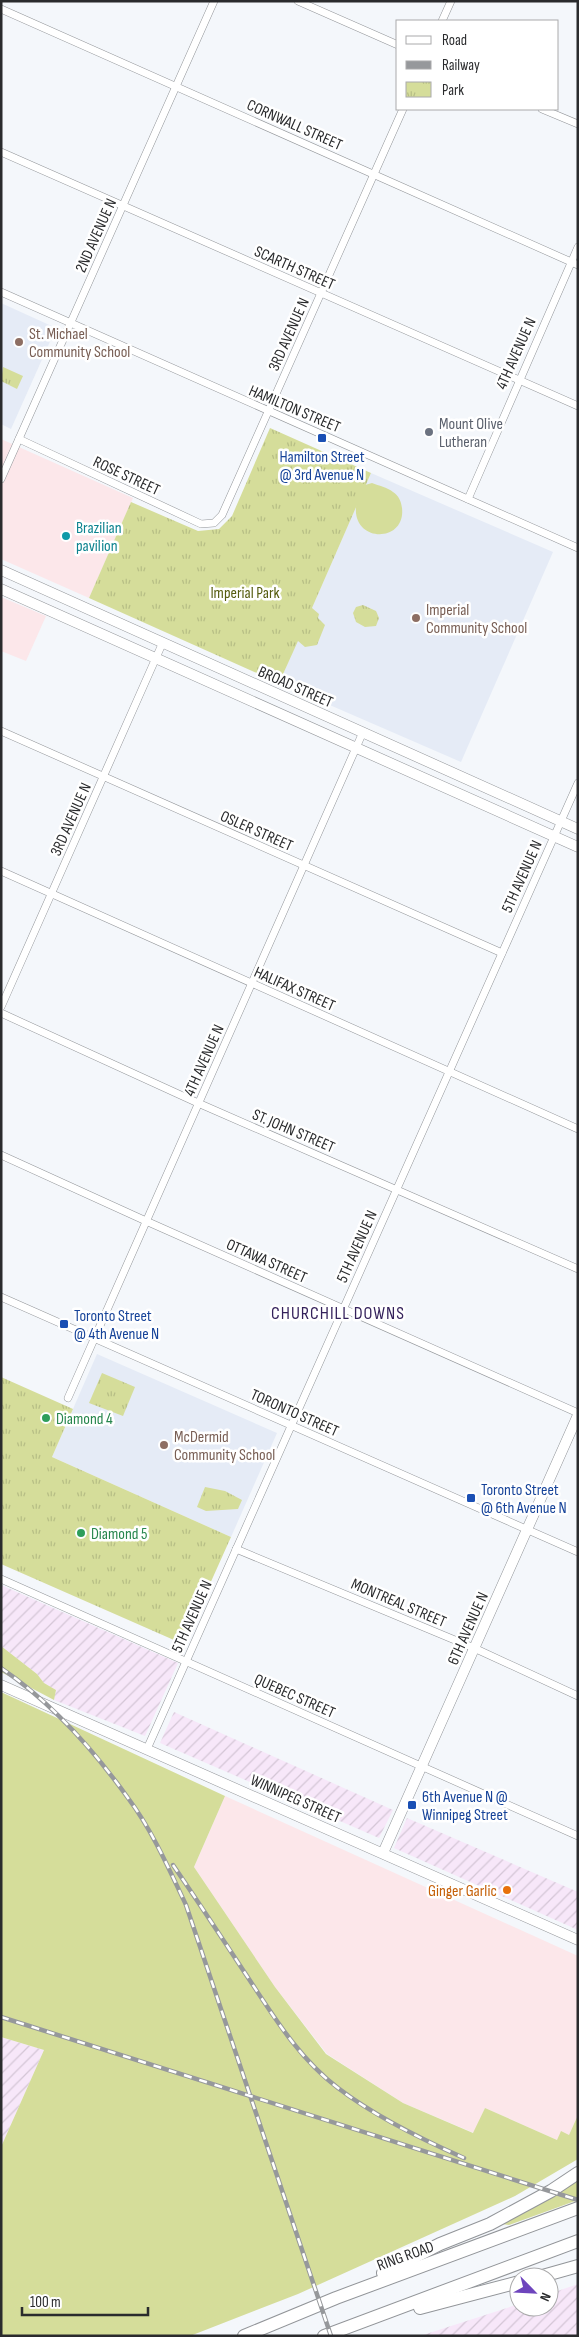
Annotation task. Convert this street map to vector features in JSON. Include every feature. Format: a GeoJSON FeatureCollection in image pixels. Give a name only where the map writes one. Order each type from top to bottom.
{"type":"FeatureCollection","features":[{"type":"Feature","properties":{"kind":"highway"},"geometry":{"type":"LineString","coordinates":[[322,2305],[440,2244],[490,2224],[551,2191],[578,2173]]}},
{"type":"Feature","properties":{"kind":"highway","name":"RING ROAD"},"geometry":{"type":"LineString","coordinates":[[244,2336],[578,2208]]}},
{"type":"Feature","properties":{"kind":"highway"},"geometry":{"type":"LineString","coordinates":[[324,2336],[578,2241]]}},
{"type":"Feature","properties":{"kind":"highway"},"geometry":{"type":"LineString","coordinates":[[559,2271],[578,2266]]}},
{"type":"Feature","properties":{"kind":"highway"},"geometry":{"type":"LineString","coordinates":[[352,2326],[509,2285]]}},
{"type":"Feature","properties":{"kind":"main road","name":"BROAD STREET"},"geometry":{"type":"LineString","coordinates":[[1,570],[578,829]]}},
{"type":"Feature","properties":{"kind":"main road","name":"BROAD STREET"},"geometry":{"type":"LineString","coordinates":[[1,589],[578,847]]}},
{"type":"Feature","properties":{"kind":"main road","name":"6TH AVENUE N"},"geometry":{"type":"LineString","coordinates":[[383,1853],[578,1414]]}},
{"type":"Feature","properties":{"kind":"main road","name":"WINNIPEG STREET"},"geometry":{"type":"LineString","coordinates":[[1,1685],[578,1940]]}},
{"type":"Feature","properties":{"kind":"street","name":"2ND AVENUE N"},"geometry":{"type":"LineString","coordinates":[[1,479],[214,1]]}},
{"type":"Feature","properties":{"kind":"street"},"geometry":{"type":"LineString","coordinates":[[298,1],[396,44]]}},
{"type":"Feature","properties":{"kind":"street"},"geometry":{"type":"LineString","coordinates":[[442,20],[451,1]]}},
{"type":"Feature","properties":{"kind":"street","name":"CORNWALL STREET"},"geometry":{"type":"LineString","coordinates":[[1,9],[574,264]]}},
{"type":"Feature","properties":{"kind":"street","name":"3RD AVENUE N"},"geometry":{"type":"LineString","coordinates":[[222,515],[403,110]]}},
{"type":"Feature","properties":{"kind":"street"},"geometry":{"type":"LineString","coordinates":[[544,110],[578,124]]}},
{"type":"Feature","properties":{"kind":"street","name":"SCARTH STREET"},"geometry":{"type":"LineString","coordinates":[[1,152],[578,406]]}},
{"type":"Feature","properties":{"kind":"street","name":"4TH AVENUE N"},"geometry":{"type":"LineString","coordinates":[[468,499],[519,379],[574,264],[578,248]]}},
{"type":"Feature","properties":{"kind":"street","name":"HAMILTON STREET"},"geometry":{"type":"LineString","coordinates":[[1,292],[578,548]]}},
{"type":"Feature","properties":{"kind":"street","name":"ROSE STREET"},"geometry":{"type":"LineString","coordinates":[[19,440],[201,524],[214,523],[222,515]]}},
{"type":"Feature","properties":{"kind":"street","name":"3RD AVENUE N"},"geometry":{"type":"LineString","coordinates":[[1,1007],[163,642]]}},
{"type":"Feature","properties":{"kind":"street","name":"OSLER STREET"},"geometry":{"type":"LineString","coordinates":[[1,731],[502,953]]}},
{"type":"Feature","properties":{"kind":"street","name":"4TH AVENUE N"},"geometry":{"type":"LineString","coordinates":[[68,1398],[363,732]]}},
{"type":"Feature","properties":{"kind":"street","name":"5TH AVENUE N"},"geometry":{"type":"LineString","coordinates":[[147,1748],[578,783]]}},
{"type":"Feature","properties":{"kind":"street","name":"HALIFAX STREET"},"geometry":{"type":"LineString","coordinates":[[1,871],[578,1129]]}},
{"type":"Feature","properties":{"kind":"street","name":"ST. JOHN STREET"},"geometry":{"type":"LineString","coordinates":[[1,1013],[198,1103],[578,1269]]}},
{"type":"Feature","properties":{"kind":"street","name":"OTTAWA STREET"},"geometry":{"type":"LineString","coordinates":[[1,1154],[146,1222],[578,1414]]}},
{"type":"Feature","properties":{"kind":"street","name":"TORONTO STREET"},"geometry":{"type":"LineString","coordinates":[[1,1297],[578,1552]]}},
{"type":"Feature","properties":{"kind":"street","name":"MONTREAL STREET"},"geometry":{"type":"LineString","coordinates":[[236,1549],[474,1648],[578,1696]]}},
{"type":"Feature","properties":{"kind":"street","name":"QUEBEC STREET"},"geometry":{"type":"LineString","coordinates":[[1,1579],[578,1836]]}},
{"type":"Feature","properties":{"kind":"shaded area"},"geometry":{"type":"Polygon","coordinates":[[[1,303],[56,328],[11,429],[1,424],[1,303]]]}},
{"type":"Feature","properties":{"kind":"shaded area"},"geometry":{"type":"Polygon","coordinates":[[[1,439],[133,498],[89,598],[1,559],[1,439]]]}},
{"type":"Feature","properties":{"kind":"shaded area","name":"Imperial Community School"},"geometry":{"type":"Polygon","coordinates":[[[371,473],[553,552],[461,762],[279,683],[371,473]]]}},
{"type":"Feature","properties":{"kind":"shaded area"},"geometry":{"type":"Polygon","coordinates":[[[1,597],[46,616],[26,661],[1,651],[1,597]]]}},
{"type":"Feature","properties":{"kind":"shaded area","name":"McDermid Community School"},"geometry":{"type":"Polygon","coordinates":[[[97,1354],[277,1433],[231,1537],[52,1457],[97,1354]]]}},
{"type":"Feature","properties":{"kind":"shaded area"},"geometry":{"type":"Polygon","coordinates":[[[1,1585],[178,1663],[145,1736],[54,1700],[56,1690],[44,1683],[37,1674],[1,1646],[1,1585]]]}},
{"type":"Feature","properties":{"kind":"shaded area"},"geometry":{"type":"Polygon","coordinates":[[[174,1712],[393,1810],[379,1838],[160,1743],[174,1712]]]}},
{"type":"Feature","properties":{"kind":"shaded area"},"geometry":{"type":"Polygon","coordinates":[[[225,1796],[578,1956],[578,2115],[569,2135],[557,2140],[485,2108],[474,2133],[403,2103],[327,2054],[275,1987],[194,1867],[225,1796]]]}},
{"type":"Feature","properties":{"kind":"shaded area"},"geometry":{"type":"Polygon","coordinates":[[[407,1818],[578,1892],[578,1930],[394,1848],[407,1818]]]}},
{"type":"Feature","properties":{"kind":"shaded area"},"geometry":{"type":"Polygon","coordinates":[[[1,2037],[44,2050],[1,2147],[1,2037]]]}},
{"type":"Feature","properties":{"kind":"shaded area"},"geometry":{"type":"Polygon","coordinates":[[[578,2284],[578,2336],[420,2336],[509,2307],[509,2317],[559,2317],[559,2291],[578,2284]]]}},
{"type":"Feature","properties":{"kind":"green space"},"geometry":{"type":"Polygon","coordinates":[[[3,367],[23,376],[17,389],[1,381],[3,367]]]}},
{"type":"Feature","properties":{"kind":"green space","name":"Imperial Park"},"geometry":{"type":"Polygon","coordinates":[[[270,428],[371,473],[312,608],[319,614],[318,618],[325,625],[317,645],[305,647],[298,641],[279,683],[89,598],[131,502],[198,531],[219,529],[232,516],[270,428]]]}},
{"type":"Feature","properties":{"kind":"green space"},"geometry":{"type":"Polygon","coordinates":[[[372,483],[391,490],[400,501],[402,508],[401,519],[396,528],[388,533],[370,532],[362,527],[357,519],[356,504],[358,499],[365,485],[372,483]]]}},
{"type":"Feature","properties":{"kind":"green space"},"geometry":{"type":"Polygon","coordinates":[[[363,605],[376,611],[379,618],[376,626],[365,627],[356,622],[353,613],[356,607],[363,605]]]}},
{"type":"Feature","properties":{"kind":"green space"},"geometry":{"type":"Polygon","coordinates":[[[102,1373],[135,1387],[123,1416],[89,1403],[102,1373]]]}},
{"type":"Feature","properties":{"kind":"green space"},"geometry":{"type":"Polygon","coordinates":[[[1,1377],[73,1409],[52,1457],[231,1537],[183,1644],[1,1564],[1,1377]]]}},
{"type":"Feature","properties":{"kind":"green space"},"geometry":{"type":"Polygon","coordinates":[[[205,1487],[225,1491],[242,1500],[238,1509],[206,1511],[197,1507],[205,1487]]]}},
{"type":"Feature","properties":{"kind":"green space"},"geometry":{"type":"Polygon","coordinates":[[[1,1646],[37,1674],[44,1683],[56,1690],[54,1700],[1,1672],[1,1646]]]}},
{"type":"Feature","properties":{"kind":"green space"},"geometry":{"type":"Polygon","coordinates":[[[1,1692],[225,1796],[194,1867],[275,1987],[326,2054],[403,2103],[473,2133],[485,2108],[557,2140],[561,2131],[569,2135],[578,2115],[578,2159],[515,2196],[298,2294],[190,2336],[1,2336],[1,2147],[44,2050],[1,2037],[1,1692]]]}},
{"type":"Feature","properties":{"kind":"green space"},"geometry":{"type":"Polygon","coordinates":[[[578,2180],[578,2200],[509,2225],[502,2224],[550,2199],[578,2180]]]}},
{"type":"Feature","properties":{"kind":"railway"},"geometry":{"type":"LineString","coordinates":[[1,1668],[54,1711],[86,1744],[137,1810],[167,1864],[186,1905],[331,2336]]}},
{"type":"Feature","properties":{"kind":"railway"},"geometry":{"type":"LineString","coordinates":[[173,1865],[275,2018],[297,2048],[323,2076],[353,2099],[383,2118],[464,2158]]}},
{"type":"Feature","properties":{"kind":"railway"},"geometry":{"type":"LineString","coordinates":[[1,2017],[578,2200]]}},
{"type":"Feature","properties":{"kind":"place","name":"St. Michael Community School"},"geometry":{"type":"Point","coordinates":[19,342]}},
{"type":"Feature","properties":{"kind":"place","name":"Mount Olive Lutheran"},"geometry":{"type":"Point","coordinates":[429,432]}},
{"type":"Feature","properties":{"kind":"place","name":"Hamilton Street @ 3rd Avenue N"},"geometry":{"type":"Point","coordinates":[322,438]}},
{"type":"Feature","properties":{"kind":"place","name":"Brazilian pavilion"},"geometry":{"type":"Point","coordinates":[66,536]}},
{"type":"Feature","properties":{"kind":"place","name":"Imperial Community School"},"geometry":{"type":"Point","coordinates":[416,618]}},
{"type":"Feature","properties":{"kind":"place","name":"Toronto Street @ 4th Avenue N"},"geometry":{"type":"Point","coordinates":[64,1324]}},
{"type":"Feature","properties":{"kind":"place","name":"Diamond 4"},"geometry":{"type":"Point","coordinates":[46,1418]}},
{"type":"Feature","properties":{"kind":"place","name":"McDermid Community School"},"geometry":{"type":"Point","coordinates":[164,1445]}},
{"type":"Feature","properties":{"kind":"place","name":"Toronto Street @ 6th Avenue N"},"geometry":{"type":"Point","coordinates":[471,1498]}},
{"type":"Feature","properties":{"kind":"place","name":"Diamond 5"},"geometry":{"type":"Point","coordinates":[81,1533]}},
{"type":"Feature","properties":{"kind":"place","name":"6th Avenue N @ Winnipeg Street"},"geometry":{"type":"Point","coordinates":[412,1805]}},
{"type":"Feature","properties":{"kind":"place","name":"Ginger Garlic"},"geometry":{"type":"Point","coordinates":[507,1890]}},
{"type":"Feature","properties":{"kind":"district","name":"CHURCHILL DOWNS"},"geometry":{"type":"Point","coordinates":[338,1313]}}]}
